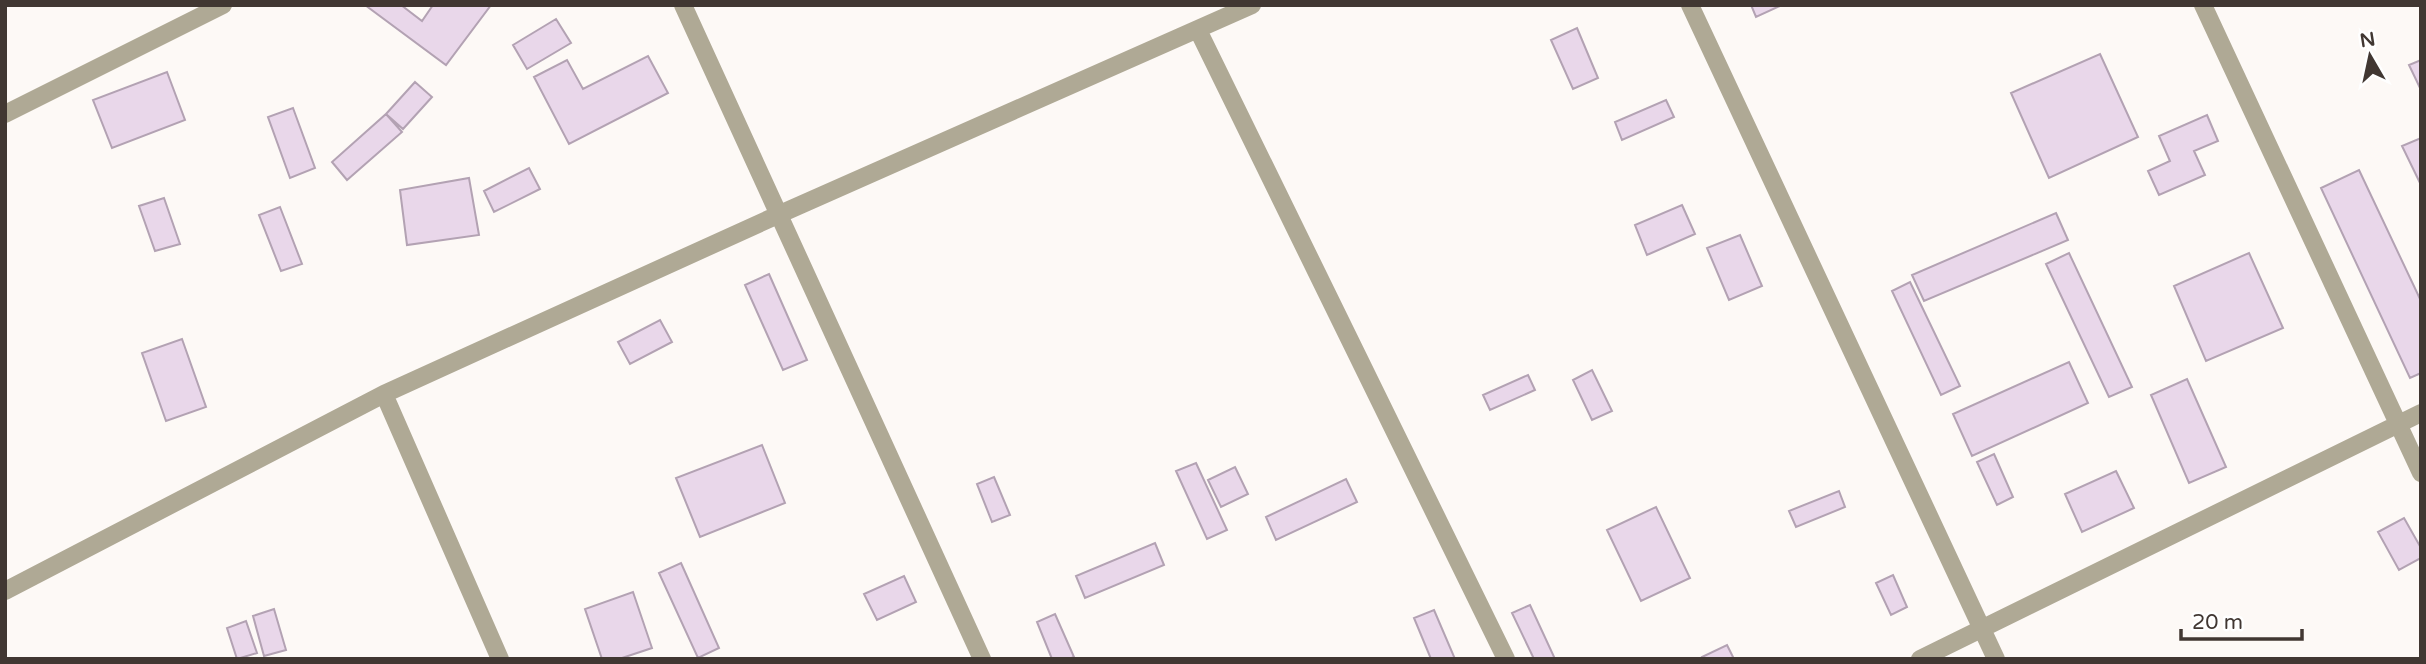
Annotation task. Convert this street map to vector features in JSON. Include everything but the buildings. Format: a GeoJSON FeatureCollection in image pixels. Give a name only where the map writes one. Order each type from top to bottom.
{"type":"FeatureCollection","features":[{"type":"Feature","properties":{"kind":"street"},"geometry":{"type":"LineString","coordinates":[[5,114],[223,5]]}},
{"type":"Feature","properties":{"kind":"street"},"geometry":{"type":"LineString","coordinates":[[683,5],[982,659]]}},
{"type":"Feature","properties":{"kind":"street"},"geometry":{"type":"LineString","coordinates":[[5,590],[384,394],[780,214],[1252,5]]}},
{"type":"Feature","properties":{"kind":"street"},"geometry":{"type":"LineString","coordinates":[[1689,5],[1996,659]]}},
{"type":"Feature","properties":{"kind":"street"},"geometry":{"type":"LineString","coordinates":[[2203,5],[2421,473]]}},
{"type":"Feature","properties":{"kind":"street"},"geometry":{"type":"LineString","coordinates":[[1198,30],[1506,659]]}},
{"type":"Feature","properties":{"kind":"street"},"geometry":{"type":"LineString","coordinates":[[384,394],[500,659]]}},
{"type":"Feature","properties":{"kind":"street"},"geometry":{"type":"LineString","coordinates":[[1920,659],[2421,413]]}}]}
